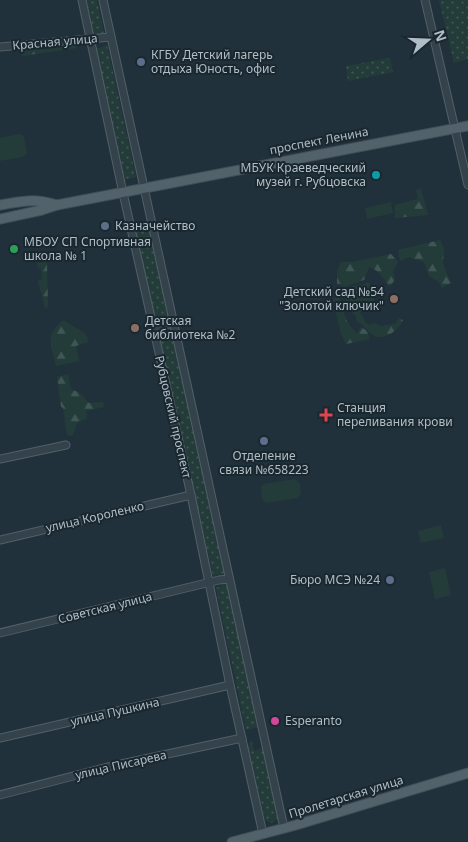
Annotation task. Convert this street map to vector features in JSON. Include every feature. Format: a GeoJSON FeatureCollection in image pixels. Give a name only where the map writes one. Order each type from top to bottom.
{"type":"FeatureCollection","features":[{"type":"Feature","properties":{"kind":"main road","name":"проспект Ленина"},"geometry":{"type":"LineString","coordinates":[[0,219],[58,205],[468,126]]}},
{"type":"Feature","properties":{"kind":"main road","name":"проспект Ленина"},"geometry":{"type":"LineString","coordinates":[[0,205],[32,199],[58,205]]}},
{"type":"Feature","properties":{"kind":"main road"},"geometry":{"type":"LineString","coordinates":[[39,200],[42,210]]}},
{"type":"Feature","properties":{"kind":"main road","name":"Пролетарская улица"},"geometry":{"type":"LineString","coordinates":[[232,842],[247,840],[468,773]]}},
{"type":"Feature","properties":{"kind":"street","name":"Рубцовский проспект"},"geometry":{"type":"LineString","coordinates":[[82,0],[210,582],[230,685],[263,834]]}},
{"type":"Feature","properties":{"kind":"street","name":"Рубцовский проспект"},"geometry":{"type":"LineString","coordinates":[[103,0],[284,828]]}},
{"type":"Feature","properties":{"kind":"street"},"geometry":{"type":"LineString","coordinates":[[425,0],[468,185]]}},
{"type":"Feature","properties":{"kind":"street","name":"Красная улица"},"geometry":{"type":"LineString","coordinates":[[0,47],[111,37]]}},
{"type":"Feature","properties":{"kind":"street"},"geometry":{"type":"LineString","coordinates":[[154,328],[173,323]]}},
{"type":"Feature","properties":{"kind":"street"},"geometry":{"type":"LineString","coordinates":[[0,459],[66,445]]}},
{"type":"Feature","properties":{"kind":"street","name":"улица Короленко"},"geometry":{"type":"LineString","coordinates":[[0,540],[191,495]]}},
{"type":"Feature","properties":{"kind":"street","name":"Советская улица"},"geometry":{"type":"LineString","coordinates":[[0,633],[229,579]]}},
{"type":"Feature","properties":{"kind":"street","name":"улица Пушкина"},"geometry":{"type":"LineString","coordinates":[[0,738],[230,685]]}},
{"type":"Feature","properties":{"kind":"street","name":"улица Писарева"},"geometry":{"type":"LineString","coordinates":[[0,795],[112,766],[242,738]]}},
{"type":"Feature","properties":{"kind":"green space"},"geometry":{"type":"Polygon","coordinates":[[[87,0],[97,0],[104,33],[93,35],[87,0]]]}},
{"type":"Feature","properties":{"kind":"green space"},"geometry":{"type":"Polygon","coordinates":[[[439,0],[468,0],[468,59],[454,63],[439,0]]]}},
{"type":"Feature","properties":{"kind":"green space"},"geometry":{"type":"Polygon","coordinates":[[[75,42],[77,48],[22,56],[23,51],[75,42]]]}},
{"type":"Feature","properties":{"kind":"green space"},"geometry":{"type":"Polygon","coordinates":[[[107,45],[136,177],[124,180],[96,49],[107,45]]]}},
{"type":"Feature","properties":{"kind":"green space"},"geometry":{"type":"Polygon","coordinates":[[[390,58],[393,72],[348,81],[346,66],[390,58]]]}},
{"type":"Feature","properties":{"kind":"green space"},"geometry":{"type":"Polygon","coordinates":[[[20,134],[24,136],[27,154],[23,157],[0,161],[0,138],[20,134]]]}},
{"type":"Feature","properties":{"kind":"green space"},"geometry":{"type":"Polygon","coordinates":[[[421,189],[428,215],[395,218],[395,205],[418,199],[416,190],[421,189]]]}},
{"type":"Feature","properties":{"kind":"green space"},"geometry":{"type":"Polygon","coordinates":[[[391,202],[393,213],[367,219],[365,208],[391,202]]]}},
{"type":"Feature","properties":{"kind":"green space"},"geometry":{"type":"Polygon","coordinates":[[[149,226],[170,320],[155,323],[134,228],[149,226]]]}},
{"type":"Feature","properties":{"kind":"green space"},"geometry":{"type":"Polygon","coordinates":[[[440,240],[444,249],[443,264],[451,283],[442,288],[439,282],[429,276],[424,262],[409,257],[400,261],[398,250],[440,240]]]}},
{"type":"Feature","properties":{"kind":"green space"},"geometry":{"type":"Polygon","coordinates":[[[391,254],[398,262],[393,271],[395,280],[389,287],[378,272],[369,267],[364,280],[344,287],[337,284],[337,271],[341,262],[353,262],[391,254]]]}},
{"type":"Feature","properties":{"kind":"green space"},"geometry":{"type":"Polygon","coordinates":[[[43,261],[47,263],[47,308],[45,308],[38,281],[42,279],[41,268],[38,268],[37,263],[43,261]]]}},
{"type":"Feature","properties":{"kind":"green space"},"geometry":{"type":"Polygon","coordinates":[[[370,283],[370,290],[375,302],[367,304],[360,312],[366,323],[371,325],[374,323],[381,326],[395,324],[399,318],[403,320],[395,331],[387,336],[377,337],[373,335],[357,322],[356,316],[346,307],[346,298],[341,290],[370,283]]]}},
{"type":"Feature","properties":{"kind":"green space"},"geometry":{"type":"Polygon","coordinates":[[[337,296],[352,327],[357,333],[361,327],[367,331],[370,339],[346,344],[341,334],[333,299],[337,296]]]}},
{"type":"Feature","properties":{"kind":"green space"},"geometry":{"type":"Polygon","coordinates":[[[62,321],[66,321],[86,334],[88,342],[76,346],[79,361],[56,366],[51,347],[51,337],[56,326],[62,321]]]}},
{"type":"Feature","properties":{"kind":"green space"},"geometry":{"type":"Polygon","coordinates":[[[171,328],[226,573],[213,576],[158,331],[171,328]]]}},
{"type":"Feature","properties":{"kind":"green space"},"geometry":{"type":"Polygon","coordinates":[[[68,374],[71,389],[80,393],[89,403],[103,402],[104,407],[86,411],[87,418],[77,423],[73,435],[69,436],[67,434],[63,408],[61,407],[57,377],[68,374]]]}},
{"type":"Feature","properties":{"kind":"green space"},"geometry":{"type":"Polygon","coordinates":[[[295,479],[300,484],[301,493],[298,498],[266,503],[262,499],[261,486],[264,484],[295,479]]]}},
{"type":"Feature","properties":{"kind":"green space"},"geometry":{"type":"Polygon","coordinates":[[[441,525],[444,538],[421,543],[418,531],[441,525]]]}},
{"type":"Feature","properties":{"kind":"green space"},"geometry":{"type":"Polygon","coordinates":[[[445,568],[451,595],[435,599],[429,572],[445,568]]]}},
{"type":"Feature","properties":{"kind":"green space"},"geometry":{"type":"Polygon","coordinates":[[[224,584],[228,586],[258,727],[246,730],[216,588],[224,584]]]}},
{"type":"Feature","properties":{"kind":"green space"},"geometry":{"type":"Polygon","coordinates":[[[250,742],[252,742],[254,751],[263,747],[279,818],[271,823],[265,820],[248,747],[250,742]]]}},
{"type":"Feature","properties":{"kind":"place","name":"КГБУ Детский лагерь отдыха Юность, офис"},"geometry":{"type":"Point","coordinates":[141,62]}},
{"type":"Feature","properties":{"kind":"place","name":"МБУК Краеведческий музей г. Рубцовска"},"geometry":{"type":"Point","coordinates":[376,175]}},
{"type":"Feature","properties":{"kind":"place","name":"Казначейство"},"geometry":{"type":"Point","coordinates":[105,226]}},
{"type":"Feature","properties":{"kind":"place","name":"МБОУ СП Спортивная школа № 1"},"geometry":{"type":"Point","coordinates":[14,249]}},
{"type":"Feature","properties":{"kind":"place","name":"Детский сад №54 \"Золотой ключик\""},"geometry":{"type":"Point","coordinates":[394,299]}},
{"type":"Feature","properties":{"kind":"place","name":"Детская библиотека №2"},"geometry":{"type":"Point","coordinates":[135,328]}},
{"type":"Feature","properties":{"kind":"place","name":"Станция переливания крови"},"geometry":{"type":"Point","coordinates":[326,415]}},
{"type":"Feature","properties":{"kind":"place","name":"Отделение связи №658223"},"geometry":{"type":"Point","coordinates":[264,441]}},
{"type":"Feature","properties":{"kind":"place","name":"Бюро МСЭ №24"},"geometry":{"type":"Point","coordinates":[390,580]}},
{"type":"Feature","properties":{"kind":"place","name":"Esperanto"},"geometry":{"type":"Point","coordinates":[275,721]}}]}
